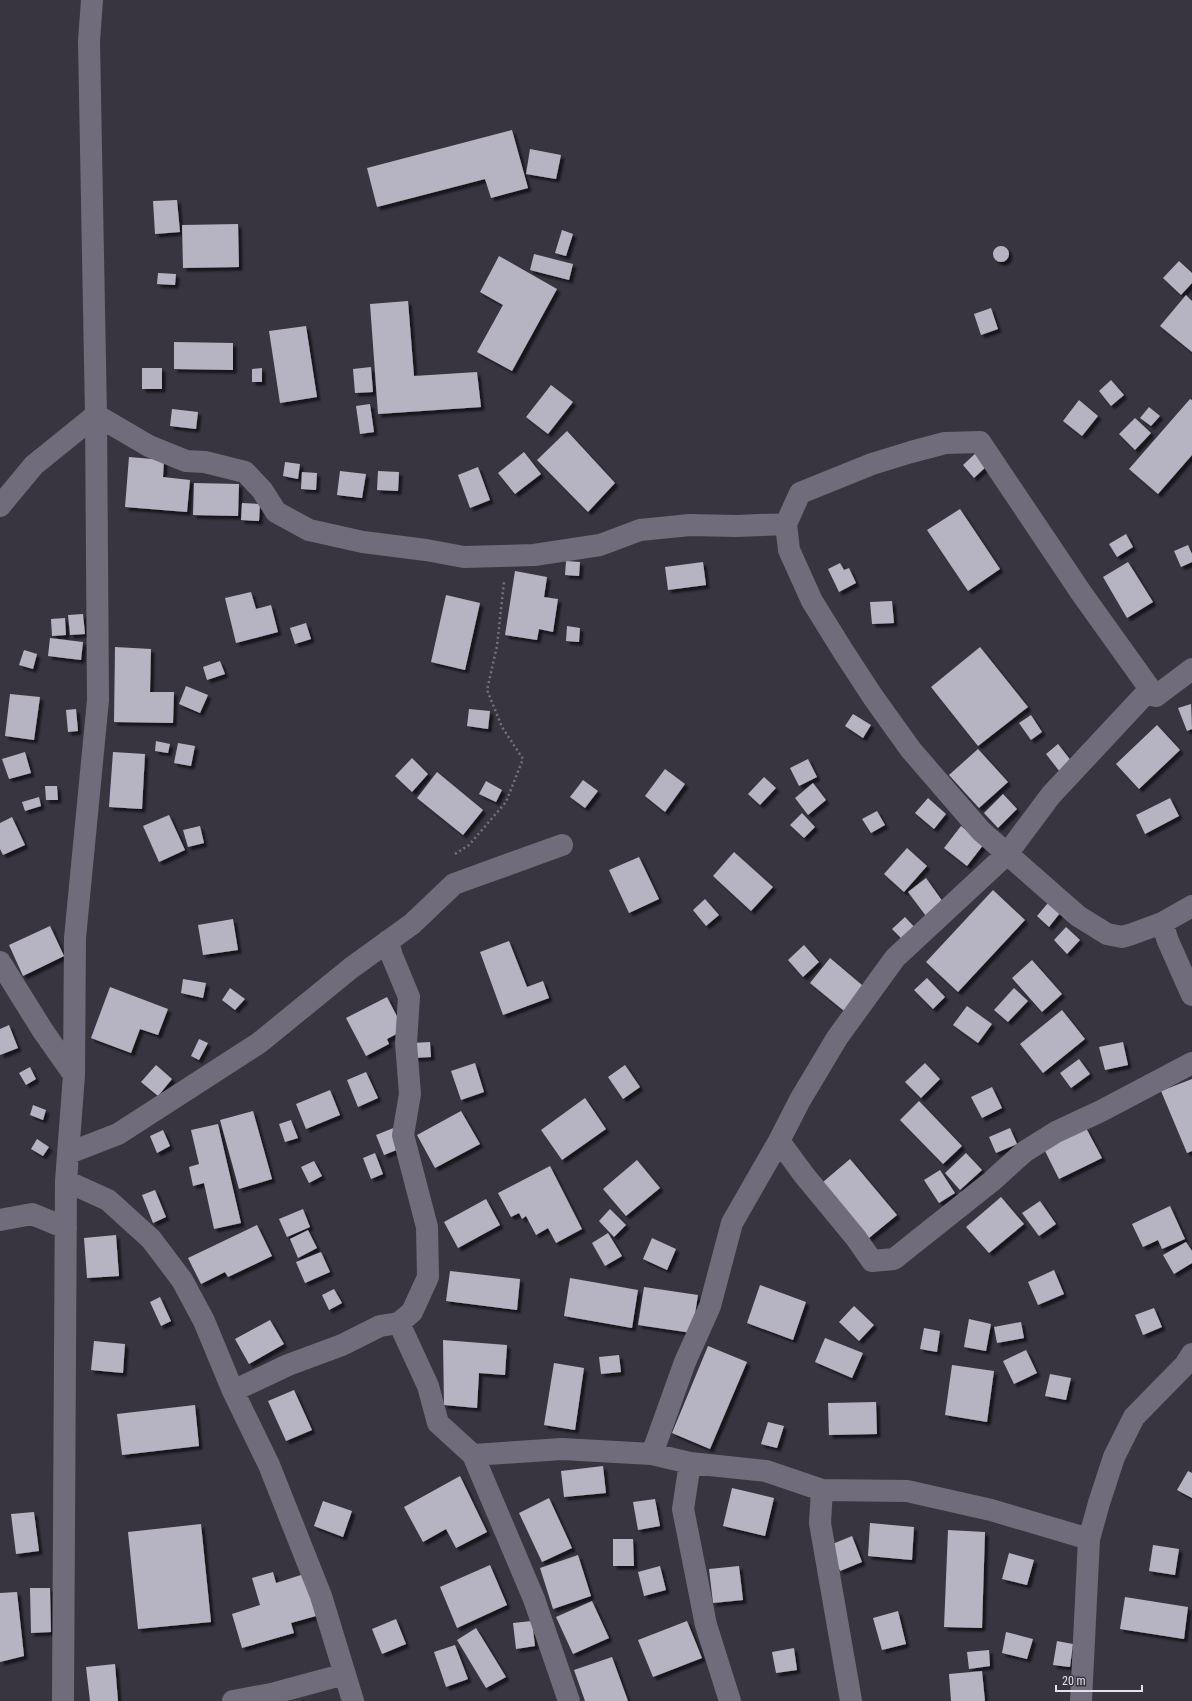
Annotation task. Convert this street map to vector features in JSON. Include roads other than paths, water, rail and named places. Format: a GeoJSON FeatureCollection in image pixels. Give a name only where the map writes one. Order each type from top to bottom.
{"type":"FeatureCollection","features":[{"type":"Feature","properties":{"kind":"street"},"geometry":{"type":"LineString","coordinates":[[63,1701],[66,1181],[74,1076],[75,938],[98,700],[96,414],[89,41],[92,0]]}},
{"type":"Feature","properties":{"kind":"street"},"geometry":{"type":"LineString","coordinates":[[0,506],[34,465],[96,414]]}},
{"type":"Feature","properties":{"kind":"street"},"geometry":{"type":"LineString","coordinates":[[96,414],[149,446],[186,461],[205,462],[245,472],[262,490],[276,512],[309,530],[363,542],[426,550],[464,557],[534,555],[600,545],[640,530],[690,525],[736,526],[786,524]]}},
{"type":"Feature","properties":{"kind":"street"},"geometry":{"type":"LineString","coordinates":[[1192,668],[1156,696],[1086,600],[980,442],[945,443],[911,452],[872,464],[800,494],[786,524],[789,550],[812,601],[873,697],[911,750],[981,831],[1078,916],[1107,934],[1122,937],[1162,923],[1192,906]]}},
{"type":"Feature","properties":{"kind":"street"},"geometry":{"type":"LineString","coordinates":[[652,1454],[685,1362],[710,1306],[732,1223],[780,1141],[800,1100],[837,1038],[895,958],[1007,854],[1051,796],[1150,689]]}},
{"type":"Feature","properties":{"kind":"street"},"geometry":{"type":"LineString","coordinates":[[69,1153],[118,1134],[259,1043],[388,941],[412,924],[454,884],[562,845]]}},
{"type":"Feature","properties":{"kind":"street"},"geometry":{"type":"LineString","coordinates":[[1162,923],[1168,941],[1192,995]]}},
{"type":"Feature","properties":{"kind":"street"},"geometry":{"type":"LineString","coordinates":[[232,1391],[288,1365],[342,1345],[380,1326],[399,1323],[412,1312],[428,1277],[427,1227],[403,1135],[410,1094],[406,1043],[409,997],[392,956],[388,941]]}},
{"type":"Feature","properties":{"kind":"street"},"geometry":{"type":"LineString","coordinates":[[0,962],[74,1076]]}},
{"type":"Feature","properties":{"kind":"street"},"geometry":{"type":"LineString","coordinates":[[780,1141],[804,1175],[856,1238],[872,1261],[894,1260],[992,1181],[1024,1152],[1056,1132],[1101,1111],[1192,1063]]}},
{"type":"Feature","properties":{"kind":"street"},"geometry":{"type":"LineString","coordinates":[[66,1181],[108,1200],[151,1239],[182,1280],[204,1321],[232,1391],[269,1465],[321,1596],[353,1701]]}},
{"type":"Feature","properties":{"kind":"street"},"geometry":{"type":"LineString","coordinates":[[0,1220],[32,1214],[66,1228]]}},
{"type":"Feature","properties":{"kind":"street"},"geometry":{"type":"LineString","coordinates":[[399,1323],[428,1386],[438,1423],[473,1455],[534,1599],[569,1701]]}},
{"type":"Feature","properties":{"kind":"street"},"geometry":{"type":"LineString","coordinates":[[1081,1701],[1089,1539],[1114,1457],[1134,1418],[1185,1365],[1192,1354]]}},
{"type":"Feature","properties":{"kind":"street"},"geometry":{"type":"LineString","coordinates":[[473,1455],[562,1449],[652,1454],[690,1463],[766,1471],[822,1490],[907,1492],[991,1510],[1089,1539]]}},
{"type":"Feature","properties":{"kind":"street"},"geometry":{"type":"LineString","coordinates":[[690,1463],[683,1509],[706,1625],[730,1701]]}},
{"type":"Feature","properties":{"kind":"street"},"geometry":{"type":"LineString","coordinates":[[822,1490],[820,1523],[851,1701]]}},
{"type":"Feature","properties":{"kind":"street"},"geometry":{"type":"LineString","coordinates":[[233,1701],[271,1694],[345,1674]]}}]}
